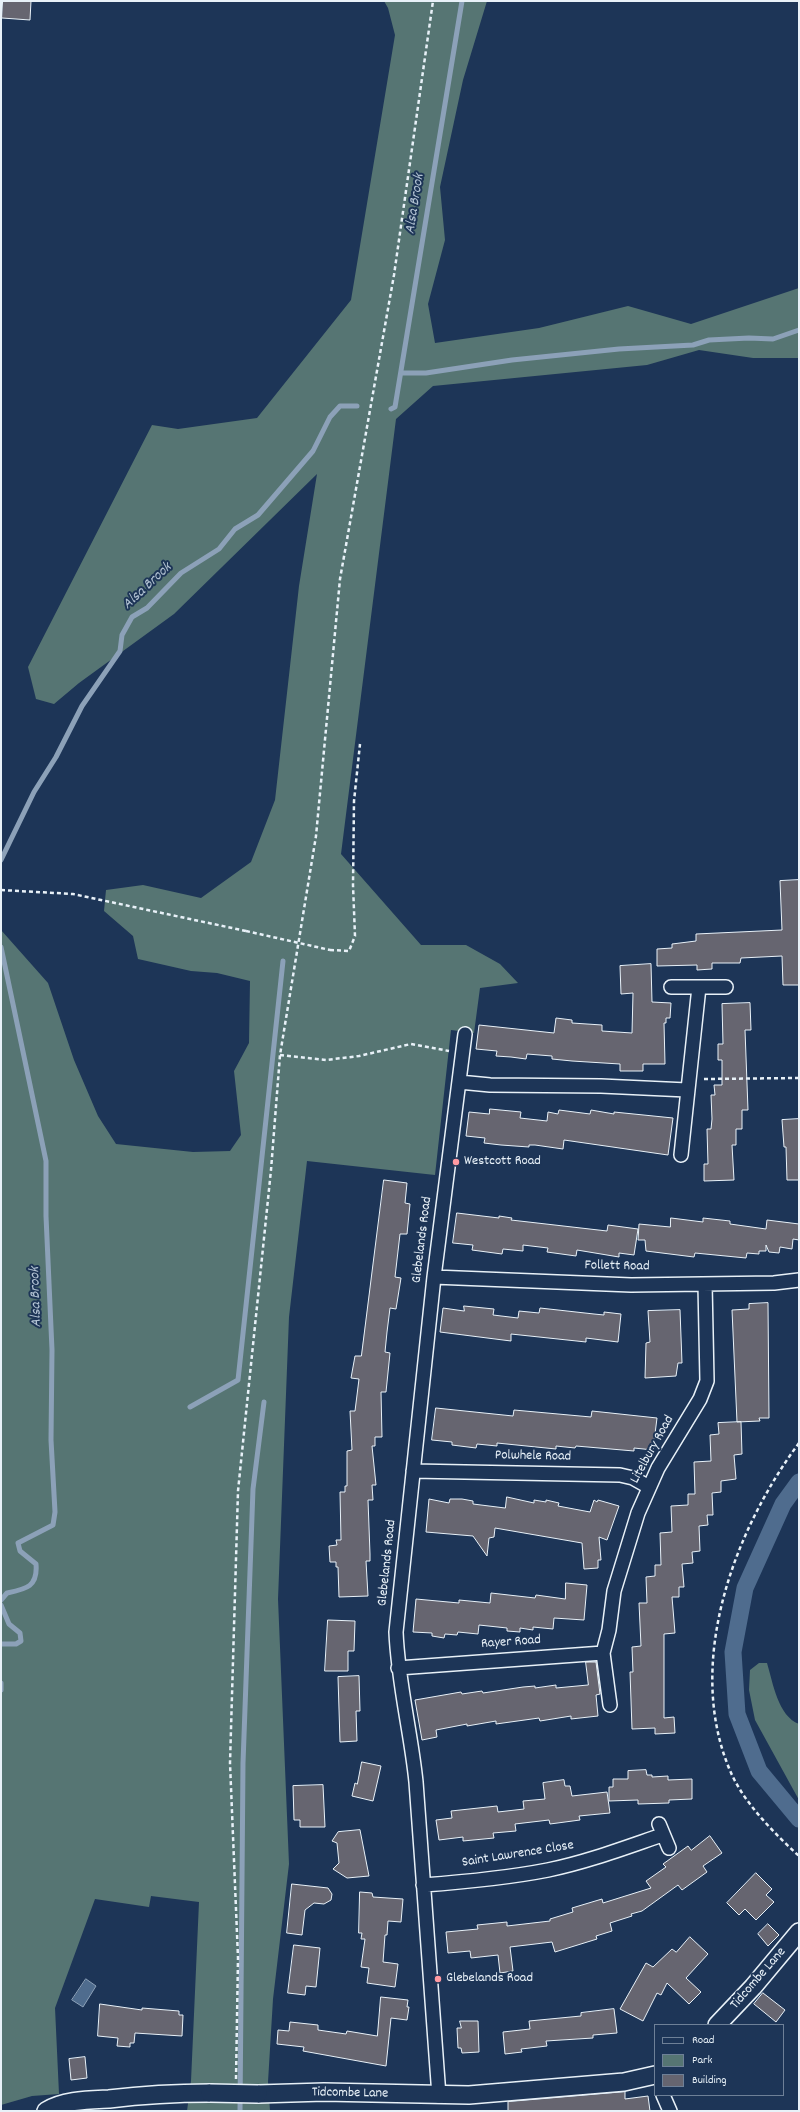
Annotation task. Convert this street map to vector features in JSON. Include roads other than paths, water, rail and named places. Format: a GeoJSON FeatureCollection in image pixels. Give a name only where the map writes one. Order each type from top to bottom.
{"type":"FeatureCollection","features":[{"type":"Feature","properties":{"kind":"street"},"geometry":{"type":"LineString","coordinates":[[670,987],[726,987]]}},
{"type":"Feature","properties":{"kind":"street"},"geometry":{"type":"LineString","coordinates":[[681,1155],[699,987]]}},
{"type":"Feature","properties":{"kind":"street","name":"Glebelands Road"},"geometry":{"type":"LineString","coordinates":[[439,2096],[416,1782],[412,1743],[398,1668],[396,1632],[434,1277],[462,1053],[466,1034]]}},
{"type":"Feature","properties":{"kind":"street"},"geometry":{"type":"LineString","coordinates":[[459,1082],[490,1085],[688,1085]]}},
{"type":"Feature","properties":{"kind":"street","name":"Follett Road"},"geometry":{"type":"LineString","coordinates":[[434,1277],[631,1285],[799,1280]]}},
{"type":"Feature","properties":{"kind":"street","name":"Litelbury Road"},"geometry":{"type":"LineString","coordinates":[[603,1653],[609,1630],[614,1591],[626,1551],[649,1487],[700,1399],[707,1381],[704,1284]]}},
{"type":"Feature","properties":{"kind":"street","name":"Polwhele Road"},"geometry":{"type":"LineString","coordinates":[[413,1471],[620,1475],[633,1478],[649,1487]]}},
{"type":"Feature","properties":{"kind":"street"},"geometry":{"type":"LineString","coordinates":[[603,1653],[610,1705]]}},
{"type":"Feature","properties":{"kind":"street","name":"Rayer Road"},"geometry":{"type":"LineString","coordinates":[[398,1668],[603,1653]]}},
{"type":"Feature","properties":{"kind":"street","name":"Saint Lawrence Close"},"geometry":{"type":"LineString","coordinates":[[423,1885],[547,1870],[579,1862],[660,1830],[669,1848]]}},
{"type":"Feature","properties":{"kind":"street","name":"Tidcombe Lane"},"geometry":{"type":"LineString","coordinates":[[718,2024],[753,1987],[799,1932]]}},
{"type":"Feature","properties":{"kind":"street","name":"Tidcombe Lane"},"geometry":{"type":"LineString","coordinates":[[46,2111],[62,2104],[175,2093],[258,2094],[324,2092],[439,2096],[469,2095],[597,2085],[639,2080],[654,2076]]}},
{"type":"Feature","properties":{"kind":"street"},"geometry":{"type":"LineString","coordinates":[[663,2096],[670,2111]]}},
{"type":"Feature","properties":{"kind":"water"},"geometry":{"type":"Polygon","coordinates":[[[86,1979],[96,1986],[83,2007],[72,2000],[86,1979]]]}},
{"type":"Feature","properties":{"kind":"waterway","name":"Alsa Brook"},"geometry":{"type":"LineString","coordinates":[[391,409],[395,407],[462,1]]}},
{"type":"Feature","properties":{"kind":"waterway"},"geometry":{"type":"LineString","coordinates":[[401,373],[426,373],[512,360],[619,349],[693,345],[709,340],[749,338],[773,339],[799,330]]}},
{"type":"Feature","properties":{"kind":"waterway","name":"Alsa Brook"},"geometry":{"type":"LineString","coordinates":[[1,860],[34,792],[56,757],[82,706],[120,651],[122,635],[132,617],[147,608],[181,573],[219,549],[235,529],[258,515],[313,451],[330,417],[340,406],[357,406]]}},
{"type":"Feature","properties":{"kind":"waterway","name":"Alsa Brook"},"geometry":{"type":"LineString","coordinates":[[1,947],[46,1161],[46,1216],[52,1350],[51,1440],[55,1512],[53,1525],[18,1543],[20,1551],[36,1564],[36,1572],[33,1582],[25,1588],[7,1593],[1,1600]]}},
{"type":"Feature","properties":{"kind":"waterway"},"geometry":{"type":"LineString","coordinates":[[190,1407],[238,1380],[283,961]]}},
{"type":"Feature","properties":{"kind":"waterway"},"geometry":{"type":"LineString","coordinates":[[240,2111],[243,1763],[253,1489],[264,1402]]}},
{"type":"Feature","properties":{"kind":"waterway"},"geometry":{"type":"LineString","coordinates":[[799,1482],[783,1504],[745,1588],[733,1652],[737,1714],[759,1771],[799,1819]]}},
{"type":"Feature","properties":{"kind":"waterway","name":"Alsa Brook"},"geometry":{"type":"LineString","coordinates":[[1,1605],[9,1624],[20,1633],[21,1641],[16,1644],[1,1644]]}},
{"type":"Feature","properties":{"kind":"waterway","name":"Alsa Brook"},"geometry":{"type":"LineString","coordinates":[[1,1683],[1,1690]]}},
{"type":"Feature","properties":{"kind":"place","name":"Westcott Road"},"geometry":{"type":"Point","coordinates":[456,1162]}},
{"type":"Feature","properties":{"kind":"place","name":"Glebelands Road"},"geometry":{"type":"Point","coordinates":[438,1979]}}]}
